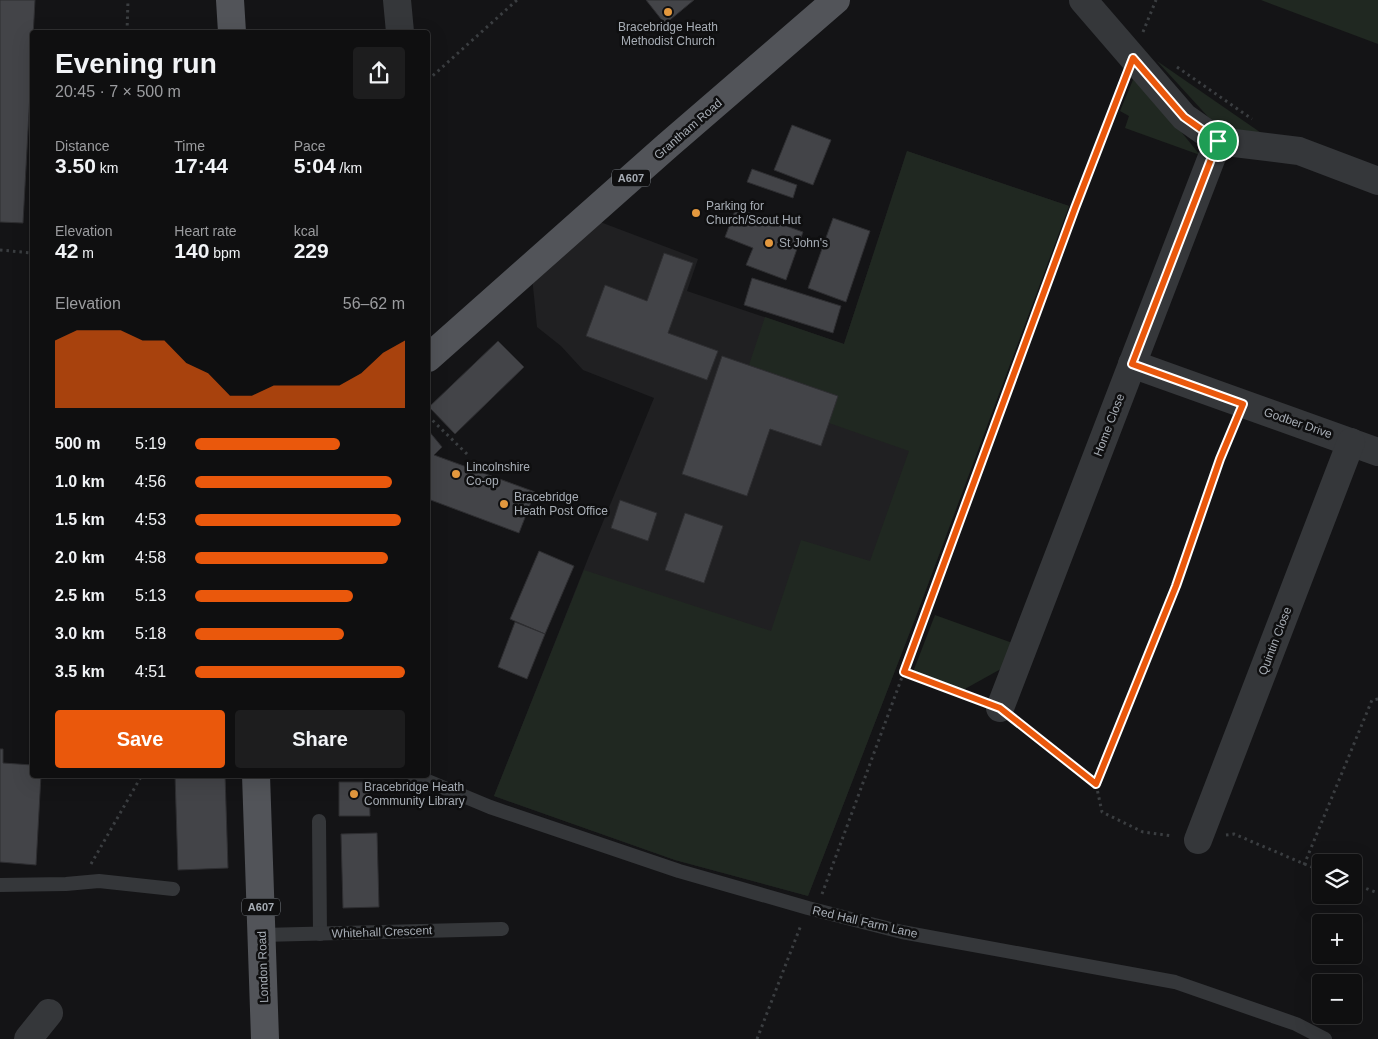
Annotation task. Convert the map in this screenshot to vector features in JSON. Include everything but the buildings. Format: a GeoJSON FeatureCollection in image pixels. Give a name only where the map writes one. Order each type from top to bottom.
{"type":"FeatureCollection","features":[{"type":"Feature","properties":{"kind":"main road"},"geometry":{"type":"LineString","coordinates":[[230,0],[232,30]]}},
{"type":"Feature","properties":{"kind":"main road","name":"Grantham Road"},"geometry":{"type":"LineString","coordinates":[[430,356],[836,0]]}},
{"type":"Feature","properties":{"kind":"main road","name":"London Road"},"geometry":{"type":"LineString","coordinates":[[256,778],[265,1039]]}},
{"type":"Feature","properties":{"kind":"street"},"geometry":{"type":"LineString","coordinates":[[398,0],[400,30]]}},
{"type":"Feature","properties":{"kind":"street"},"geometry":{"type":"LineString","coordinates":[[1083,0],[1184,117],[1218,141],[1299,151],[1378,181]]}},
{"type":"Feature","properties":{"kind":"street","name":"Home Close"},"geometry":{"type":"LineString","coordinates":[[1000,708],[1218,141]]}},
{"type":"Feature","properties":{"kind":"street","name":"Godber Drive"},"geometry":{"type":"LineString","coordinates":[[1132,364],[1378,452]]}},
{"type":"Feature","properties":{"kind":"street","name":"Quintin Close"},"geometry":{"type":"LineString","coordinates":[[1198,840],[1351,442]]}},
{"type":"Feature","properties":{"kind":"street"},"geometry":{"type":"LineString","coordinates":[[28,1039],[49,1013]]}},
{"type":"Feature","properties":{"kind":"lane","name":"Red Hall Farm Lane"},"geometry":{"type":"LineString","coordinates":[[420,778],[490,807],[679,871],[812,909],[902,932],[1175,982],[1296,1024],[1325,1039]]}},
{"type":"Feature","properties":{"kind":"lane"},"geometry":{"type":"LineString","coordinates":[[319,821],[320,934]]}},
{"type":"Feature","properties":{"kind":"lane"},"geometry":{"type":"LineString","coordinates":[[0,885],[100,881],[173,888]]}},
{"type":"Feature","properties":{"kind":"lane","name":"Whitehall Crescent"},"geometry":{"type":"LineString","coordinates":[[262,935],[502,928]]}},
{"type":"Feature","properties":{"kind":"path"},"geometry":{"type":"LineString","coordinates":[[127,30],[128,0]]}},
{"type":"Feature","properties":{"kind":"path"},"geometry":{"type":"LineString","coordinates":[[430,78],[517,0]]}},
{"type":"Feature","properties":{"kind":"path"},"geometry":{"type":"LineString","coordinates":[[757,1039],[812,909],[904,672],[1072,217],[1133,58]]}},
{"type":"Feature","properties":{"kind":"path"},"geometry":{"type":"LineString","coordinates":[[1177,67],[1258,123]]}},
{"type":"Feature","properties":{"kind":"path"},"geometry":{"type":"LineString","coordinates":[[0,250],[30,252]]}},
{"type":"Feature","properties":{"kind":"path"},"geometry":{"type":"LineString","coordinates":[[1243,404],[1220,459],[1176,586],[1096,784],[1102,812],[1143,832],[1198,840],[1234,834],[1312,868]]}},
{"type":"Feature","properties":{"kind":"path"},"geometry":{"type":"LineString","coordinates":[[430,418],[468,455]]}},
{"type":"Feature","properties":{"kind":"path"},"geometry":{"type":"LineString","coordinates":[[904,672],[1000,708],[1096,784]]}},
{"type":"Feature","properties":{"kind":"path"},"geometry":{"type":"LineString","coordinates":[[1304,865],[1372,700],[1378,699]]}},
{"type":"Feature","properties":{"kind":"path"},"geometry":{"type":"LineString","coordinates":[[80,883],[140,778]]}},
{"type":"Feature","properties":{"kind":"path"},"geometry":{"type":"LineString","coordinates":[[1362,887],[1378,893]]}},
{"type":"Feature","properties":{"kind":"shaded area"},"geometry":{"type":"Polygon","coordinates":[[[1261,0],[1378,0],[1378,44],[1261,0]]]}},
{"type":"Feature","properties":{"kind":"shaded area"},"geometry":{"type":"Polygon","coordinates":[[[1157,61],[1267,137],[1222,132],[1157,61]]]}},
{"type":"Feature","properties":{"kind":"shaded area"},"geometry":{"type":"Polygon","coordinates":[[[1135,75],[1200,155],[1125,128],[1129,116],[1120,111],[1135,75]]]}},
{"type":"Feature","properties":{"kind":"shaded area"},"geometry":{"type":"Polygon","coordinates":[[[907,151],[1069,206],[918,611],[808,896],[675,860],[494,796],[654,398],[583,370],[561,346],[537,327],[531,266],[587,217],[698,259],[687,291],[844,344],[907,151]]]}},
{"type":"Feature","properties":{"kind":"shaded area"},"geometry":{"type":"Polygon","coordinates":[[[907,151],[1069,206],[918,611],[808,896],[675,860],[494,796],[584,570],[771,631],[801,540],[870,561],[909,451],[829,423],[838,396],[749,365],[765,317],[844,344],[907,151]]]}},
{"type":"Feature","properties":{"kind":"shaded area"},"geometry":{"type":"Polygon","coordinates":[[[935,615],[1018,645],[1008,665],[963,690],[913,672],[935,615]]]}},
{"type":"Feature","properties":{"kind":"place","name":"Bracebridge Heath Methodist Church"},"geometry":{"type":"Point","coordinates":[668,12]}},
{"type":"Feature","properties":{"kind":"place","name":"Parking for Church/Scout Hut"},"geometry":{"type":"Point","coordinates":[696,213]}},
{"type":"Feature","properties":{"kind":"place","name":"St John's"},"geometry":{"type":"Point","coordinates":[769,243]}},
{"type":"Feature","properties":{"kind":"place","name":"Lincolnshire Co-op"},"geometry":{"type":"Point","coordinates":[456,474]}},
{"type":"Feature","properties":{"kind":"place","name":"Bracebridge Heath Post Office"},"geometry":{"type":"Point","coordinates":[504,504]}},
{"type":"Feature","properties":{"kind":"place","name":"Bracebridge Heath Community Library"},"geometry":{"type":"Point","coordinates":[354,794]}},
{"type":"Feature","properties":{"kind":"route"},"geometry":{"type":"LineString","coordinates":[[1133,58],[1184,117],[1218,141],[1132,364],[1243,404],[1220,459],[1176,586],[1096,784],[1000,708],[904,672],[1075,208],[1133,58]]}}]}
